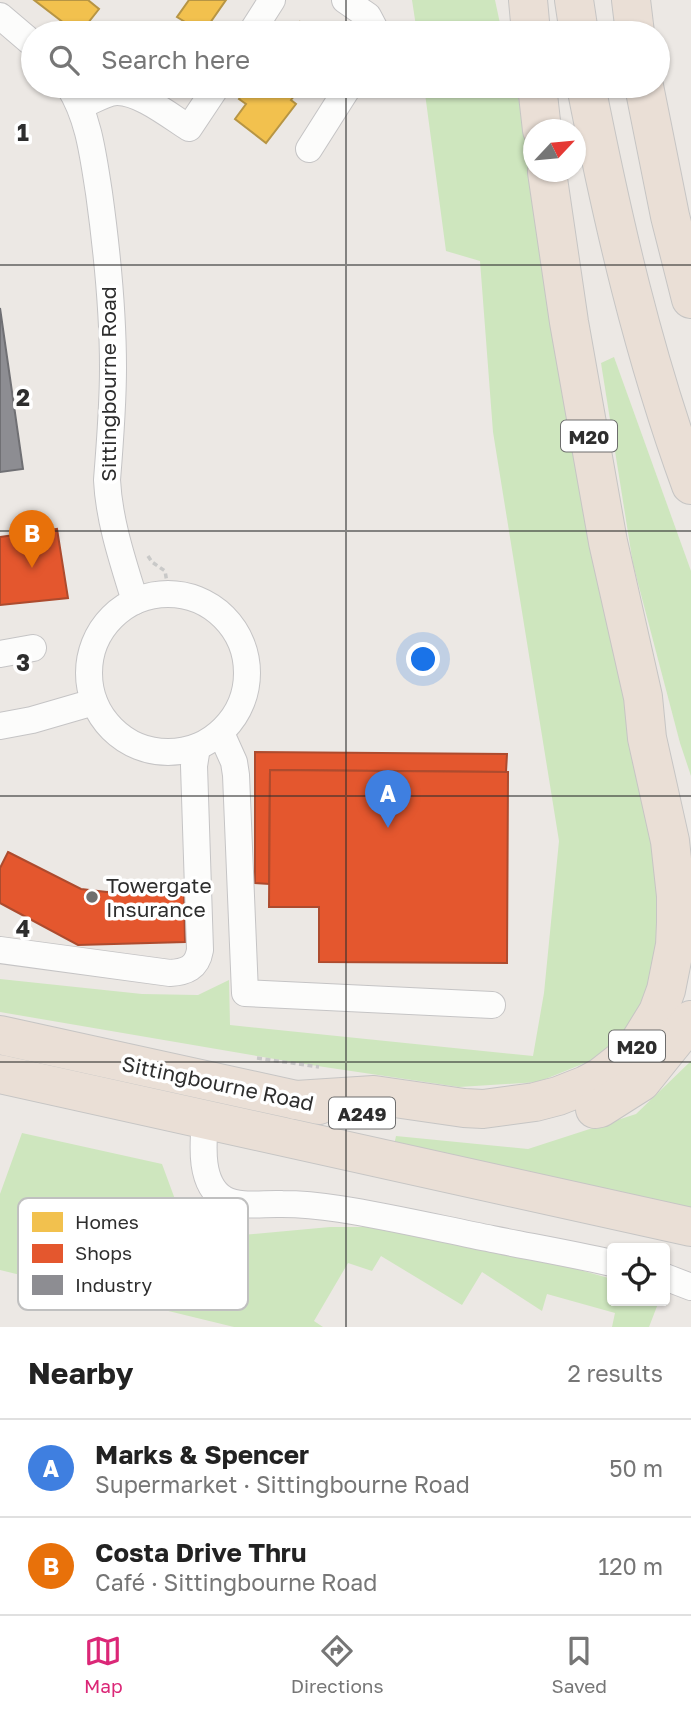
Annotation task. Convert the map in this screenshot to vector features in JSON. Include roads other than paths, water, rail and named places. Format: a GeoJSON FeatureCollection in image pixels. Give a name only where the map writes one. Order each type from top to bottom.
{"type":"FeatureCollection","features":[{"type":"Feature","properties":{"kind":"highway"},"geometry":{"type":"LineString","coordinates":[[528,0],[530,21]]}},
{"type":"Feature","properties":{"kind":"highway"},"geometry":{"type":"LineString","coordinates":[[574,0],[577,21]]}},
{"type":"Feature","properties":{"kind":"highway"},"geometry":{"type":"LineString","coordinates":[[631,0],[634,21]]}},
{"type":"Feature","properties":{"kind":"highway"},"geometry":{"type":"LineString","coordinates":[[538,98],[541,119]]}},
{"type":"Feature","properties":{"kind":"highway"},"geometry":{"type":"LineString","coordinates":[[588,98],[628,282],[662,400],[691,485]]}},
{"type":"Feature","properties":{"kind":"highway"},"geometry":{"type":"LineString","coordinates":[[646,98],[670,216],[691,299]]}},
{"type":"Feature","properties":{"kind":"highway","name":"M20"},"geometry":{"type":"LineString","coordinates":[[296,1100],[374,1095],[483,1109],[535,1102],[586,1085],[601,1077],[634,1051],[658,1012],[666,990],[675,945],[676,923],[670,841],[647,738],[643,697],[606,528],[569,322],[548,182]]}},
{"type":"Feature","properties":{"kind":"highway","name":"M20"},"geometry":{"type":"LineString","coordinates":[[643,697],[691,829]]}},
{"type":"Feature","properties":{"kind":"highway","name":"Sittingbourne Road"},"geometry":{"type":"LineString","coordinates":[[0,1035],[375,1116],[483,1131],[542,1127],[600,1108],[641,1082],[691,1020]]}},
{"type":"Feature","properties":{"kind":"highway","name":"Sittingbourne Road"},"geometry":{"type":"LineString","coordinates":[[0,1074],[691,1227]]}},
{"type":"Feature","properties":{"kind":"street"},"geometry":{"type":"LineString","coordinates":[[259,21],[272,0]]}},
{"type":"Feature","properties":{"kind":"street"},"geometry":{"type":"LineString","coordinates":[[345,0],[368,16],[371,21]]}},
{"type":"Feature","properties":{"kind":"street"},"geometry":{"type":"LineString","coordinates":[[0,16],[21,34]]}},
{"type":"Feature","properties":{"kind":"street","name":"Sittingbourne Road"},"geometry":{"type":"LineString","coordinates":[[75,98],[85,120],[107,252],[113,371],[108,496],[135,601]]}},
{"type":"Feature","properties":{"kind":"street"},"geometry":{"type":"LineString","coordinates":[[138,98],[190,128],[209,98]]}},
{"type":"Feature","properties":{"kind":"street"},"geometry":{"type":"LineString","coordinates":[[309,149],[341,98]]}},
{"type":"Feature","properties":{"kind":"street"},"geometry":{"type":"LineString","coordinates":[[157,595],[183,596],[196,600],[209,606],[230,624],[243,649],[247,680],[239,709],[220,733],[197,747],[170,753],[143,748],[118,735],[100,715],[94,702],[89,679],[94,644],[107,623],[135,601],[157,595]]}},
{"type":"Feature","properties":{"kind":"street"},"geometry":{"type":"LineString","coordinates":[[0,654],[33,648]]}},
{"type":"Feature","properties":{"kind":"street"},"geometry":{"type":"LineString","coordinates":[[0,726],[55,715],[94,702]]}},
{"type":"Feature","properties":{"kind":"street"},"geometry":{"type":"LineString","coordinates":[[220,733],[234,762],[236,775],[245,993],[492,1005]]}},
{"type":"Feature","properties":{"kind":"street"},"geometry":{"type":"LineString","coordinates":[[0,950],[170,973],[194,966],[200,950],[195,843],[194,766],[197,747]]}},
{"type":"Feature","properties":{"kind":"street"},"geometry":{"type":"LineString","coordinates":[[205,1120],[204,1142],[209,1180],[223,1198]]}},
{"type":"Feature","properties":{"kind":"street"},"geometry":{"type":"LineString","coordinates":[[248,1204],[308,1205],[341,1209],[607,1262]]}},
{"type":"Feature","properties":{"kind":"street"},"geometry":{"type":"LineString","coordinates":[[670,1279],[691,1287]]}},
{"type":"Feature","properties":{"kind":"place","name":"Costa Drive Thru"},"geometry":{"type":"Point","coordinates":[32,568]}},
{"type":"Feature","properties":{"kind":"place","name":"Marks & Spencer"},"geometry":{"type":"Point","coordinates":[388,828]}},
{"type":"Feature","properties":{"kind":"place","name":"Towergate Insurance"},"geometry":{"type":"Point","coordinates":[92,897]}}]}
